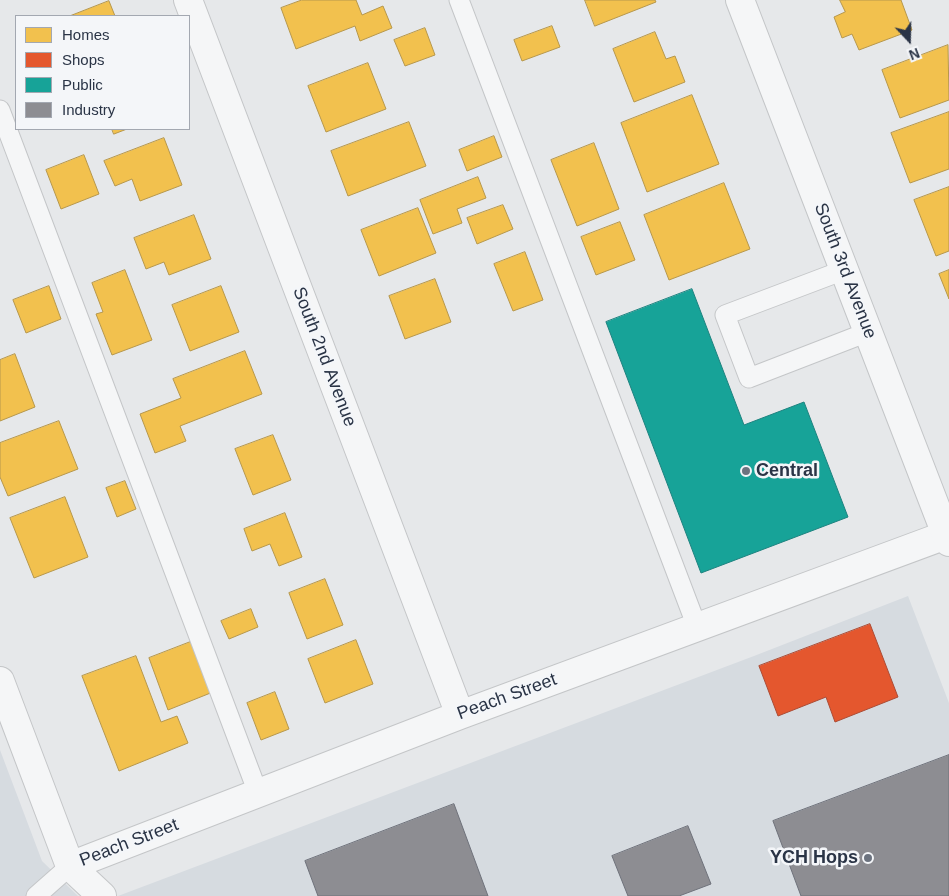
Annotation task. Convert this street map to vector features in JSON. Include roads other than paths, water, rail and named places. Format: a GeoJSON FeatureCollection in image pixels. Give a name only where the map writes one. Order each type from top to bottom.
{"type":"FeatureCollection","features":[{"type":"Feature","properties":{"kind":"street","name":"South 2nd Avenue"},"geometry":{"type":"LineString","coordinates":[[188,0],[460,714]]}},
{"type":"Feature","properties":{"kind":"street","name":"South 3rd Avenue"},"geometry":{"type":"LineString","coordinates":[[740,0],[948,539]]}},
{"type":"Feature","properties":{"kind":"street","name":"Peach Street"},"geometry":{"type":"LineString","coordinates":[[70,866],[460,714],[697,627],[948,539]]}},
{"type":"Feature","properties":{"kind":"street"},"geometry":{"type":"LineString","coordinates":[[0,680],[70,866],[102,896]]}},
{"type":"Feature","properties":{"kind":"lane"},"geometry":{"type":"LineString","coordinates":[[459,0],[697,627]]}},
{"type":"Feature","properties":{"kind":"lane"},"geometry":{"type":"LineString","coordinates":[[0,110],[258,793]]}},
{"type":"Feature","properties":{"kind":"lane"},"geometry":{"type":"LineString","coordinates":[[844,270],[725,315],[749,378],[868,332]]}},
{"type":"Feature","properties":{"kind":"lane"},"geometry":{"type":"LineString","coordinates":[[36,896],[70,866]]}},
{"type":"Feature","properties":{"kind":"place","name":"Central"},"geometry":{"type":"Point","coordinates":[746,471]}},
{"type":"Feature","properties":{"kind":"place","name":"YCH Hops"},"geometry":{"type":"Point","coordinates":[868,858]}}]}
